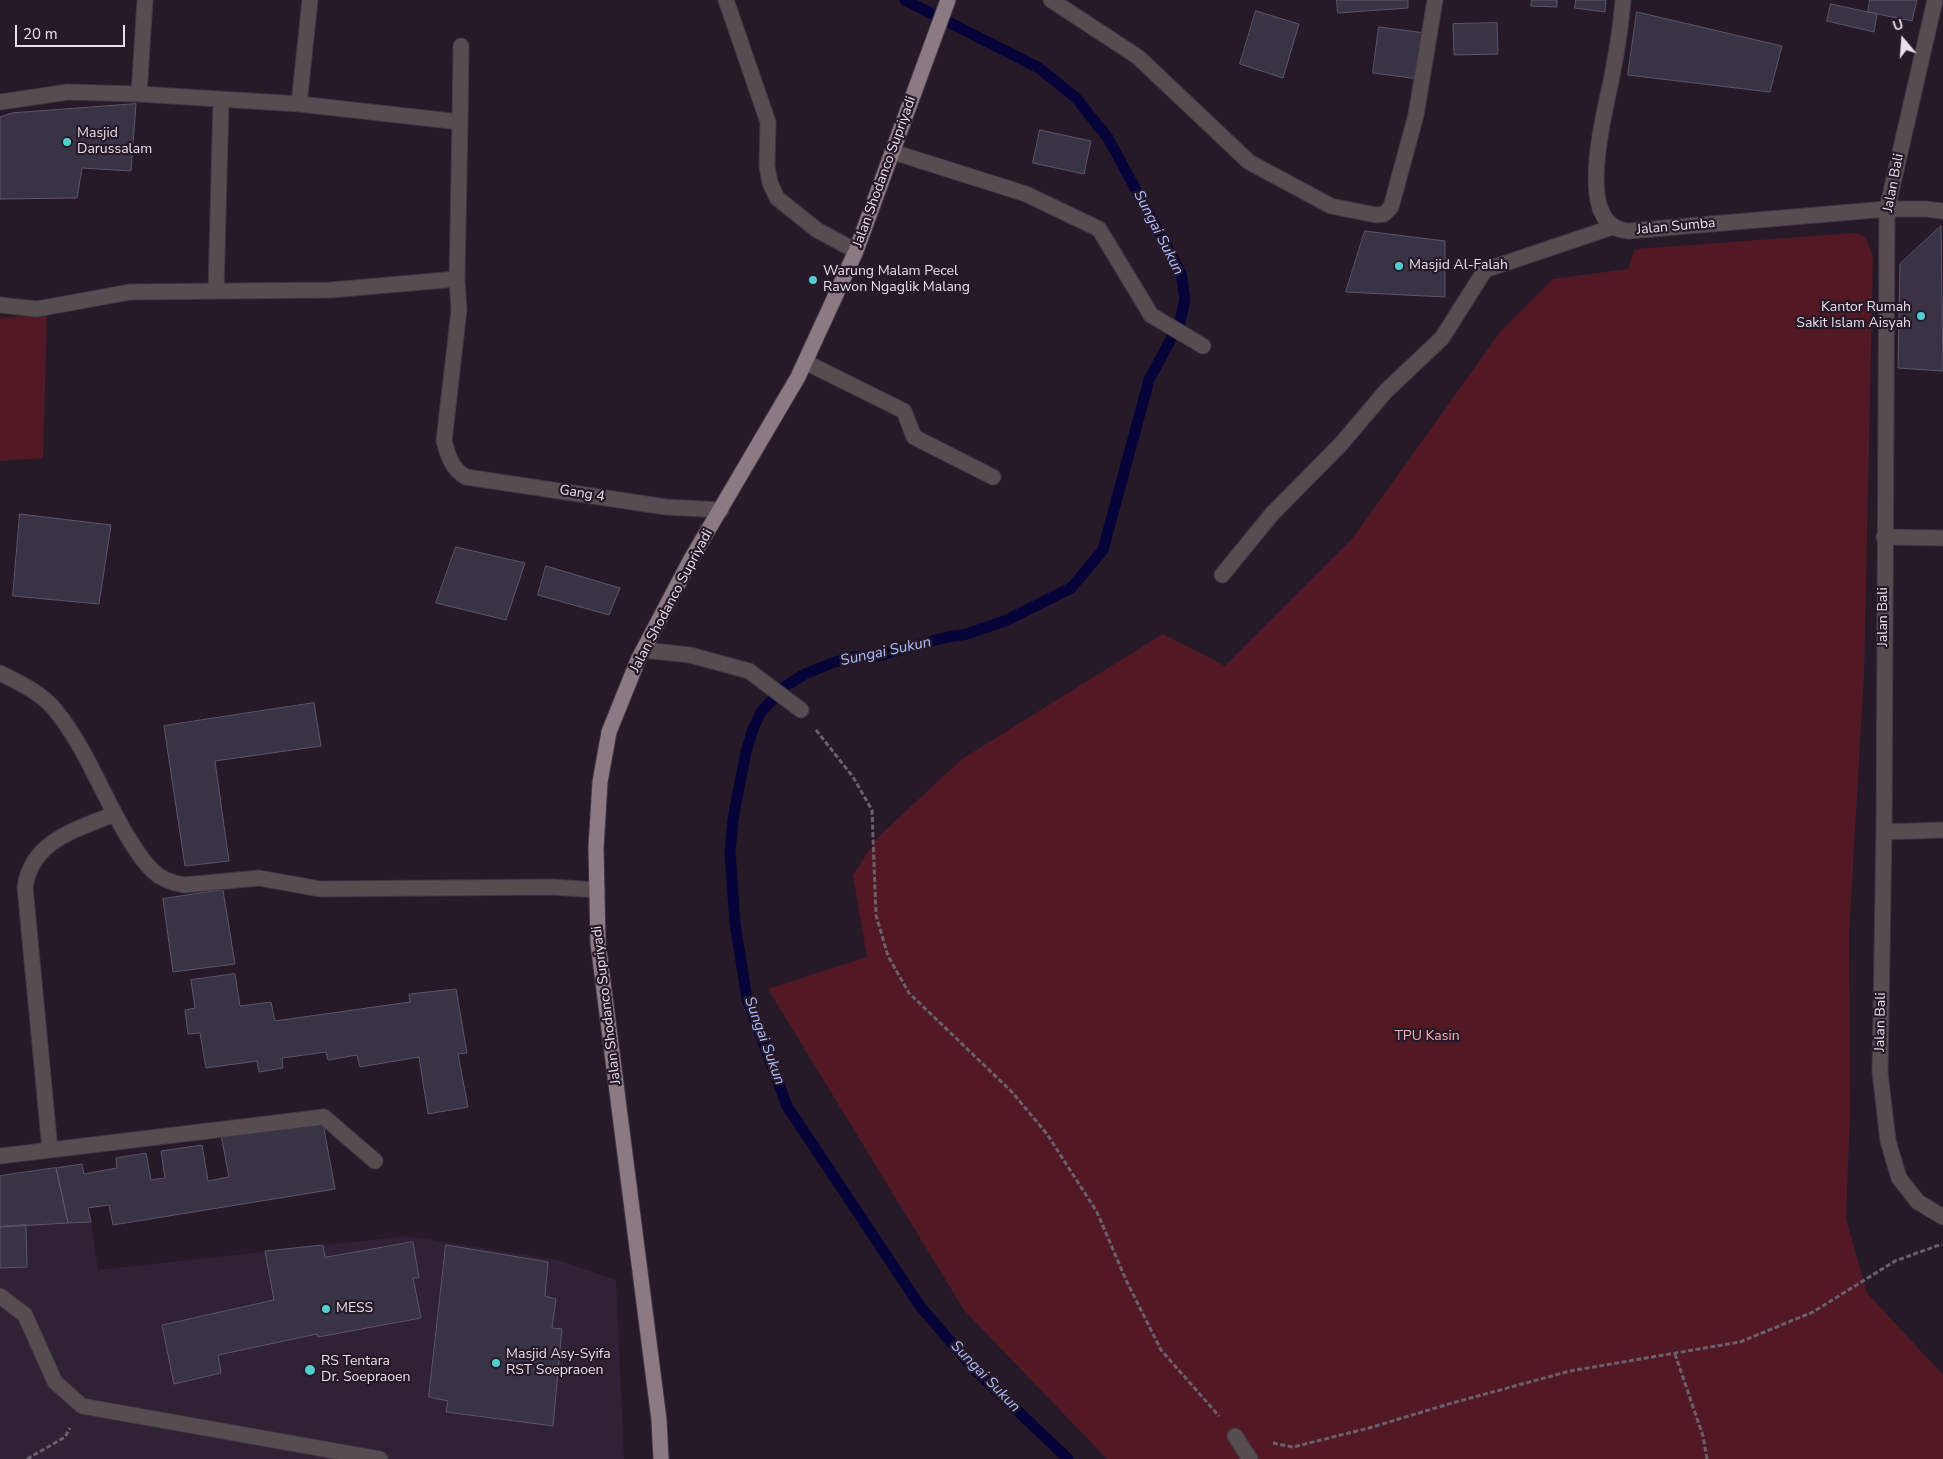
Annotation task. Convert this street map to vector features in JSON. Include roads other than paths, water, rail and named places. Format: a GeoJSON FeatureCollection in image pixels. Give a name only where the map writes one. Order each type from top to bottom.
{"type":"FeatureCollection","features":[{"type":"Feature","properties":{"kind":"main road","name":"Jalan Shodanco Supriyadi"},"geometry":{"type":"LineString","coordinates":[[661,1459],[659,1420],[598,943],[596,848],[600,782],[609,732],[643,650],[691,560],[805,362],[856,251],[948,0]]}},
{"type":"Feature","properties":{"kind":"street"},"geometry":{"type":"LineString","coordinates":[[139,94],[145,0]]}},
{"type":"Feature","properties":{"kind":"street"},"geometry":{"type":"LineString","coordinates":[[299,104],[310,0]]}},
{"type":"Feature","properties":{"kind":"street"},"geometry":{"type":"LineString","coordinates":[[726,0],[768,122],[767,166],[770,183],[777,198],[817,230],[856,251]]}},
{"type":"Feature","properties":{"kind":"street"},"geometry":{"type":"LineString","coordinates":[[1051,0],[1138,57],[1248,162],[1331,206],[1376,215],[1384,214],[1391,207],[1416,115],[1435,0]]}},
{"type":"Feature","properties":{"kind":"street"},"geometry":{"type":"LineString","coordinates":[[1222,575],[1272,514],[1341,444],[1386,391],[1442,338],[1485,270],[1613,227],[1601,211],[1595,173],[1619,38],[1623,0]]}},
{"type":"Feature","properties":{"kind":"street","name":"Jalan Bali"},"geometry":{"type":"LineString","coordinates":[[1934,0],[1887,209],[1884,832],[1880,1072],[1888,1142],[1899,1178],[1918,1202],[1943,1217]]}},
{"type":"Feature","properties":{"kind":"street"},"geometry":{"type":"LineString","coordinates":[[0,305],[37,309],[130,292],[331,290],[457,279],[461,46]]}},
{"type":"Feature","properties":{"kind":"street"},"geometry":{"type":"LineString","coordinates":[[0,102],[68,92],[139,94],[299,104],[460,122]]}},
{"type":"Feature","properties":{"kind":"street"},"geometry":{"type":"LineString","coordinates":[[216,291],[221,100]]}},
{"type":"Feature","properties":{"kind":"street"},"geometry":{"type":"LineString","coordinates":[[893,152],[1026,194],[1098,229],[1151,315],[1202,346]]}},
{"type":"Feature","properties":{"kind":"street","name":"Jalan Sumba"},"geometry":{"type":"LineString","coordinates":[[1613,227],[1628,231],[1887,209],[1926,208],[1943,211]]}},
{"type":"Feature","properties":{"kind":"street","name":"Gang 4"},"geometry":{"type":"LineString","coordinates":[[457,279],[459,310],[444,441],[450,461],[457,471],[466,477],[666,507],[721,510]]}},
{"type":"Feature","properties":{"kind":"street"},"geometry":{"type":"LineString","coordinates":[[805,362],[904,411],[914,437],[993,477]]}},
{"type":"Feature","properties":{"kind":"street"},"geometry":{"type":"LineString","coordinates":[[1884,537],[1943,538]]}},
{"type":"Feature","properties":{"kind":"street"},"geometry":{"type":"LineString","coordinates":[[643,650],[690,655],[749,671],[801,710]]}},
{"type":"Feature","properties":{"kind":"street"},"geometry":{"type":"LineString","coordinates":[[0,673],[35,691],[56,710],[77,741],[114,814],[138,854],[154,872],[172,882],[184,885],[259,878],[320,889],[553,887],[596,890]]}},
{"type":"Feature","properties":{"kind":"street"},"geometry":{"type":"LineString","coordinates":[[50,1150],[25,887],[27,872],[38,855],[59,837],[114,814]]}},
{"type":"Feature","properties":{"kind":"street"},"geometry":{"type":"LineString","coordinates":[[1884,832],[1943,830]]}},
{"type":"Feature","properties":{"kind":"street"},"geometry":{"type":"LineString","coordinates":[[0,1156],[324,1117],[375,1161]]}},
{"type":"Feature","properties":{"kind":"street"},"geometry":{"type":"LineString","coordinates":[[0,1296],[25,1315],[55,1382],[82,1406],[380,1459]]}},
{"type":"Feature","properties":{"kind":"street"},"geometry":{"type":"LineString","coordinates":[[1235,1436],[1250,1459]]}},
{"type":"Feature","properties":{"kind":"waterway","name":"Sungai Sukun"},"geometry":{"type":"LineString","coordinates":[[905,0],[1039,68],[1076,98],[1108,138],[1181,273],[1185,299],[1180,322],[1149,380],[1103,550],[1071,588],[1007,620],[967,634],[943,638],[878,656],[853,657],[832,663],[805,674],[784,687],[761,712],[753,729],[746,752],[733,819],[730,852],[735,923],[747,999],[787,1106],[920,1306],[974,1369],[1068,1459]]}},
{"type":"Feature","properties":{"kind":"place","name":"Masjid Darussalam"},"geometry":{"type":"Point","coordinates":[67,142]}},
{"type":"Feature","properties":{"kind":"place","name":"Masjid Al-Falah"},"geometry":{"type":"Point","coordinates":[1399,266]}},
{"type":"Feature","properties":{"kind":"place","name":"Warung Malam Pecel Rawon Ngaglik Malang"},"geometry":{"type":"Point","coordinates":[813,280]}},
{"type":"Feature","properties":{"kind":"place","name":"Kantor Rumah Sakit Islam Aisyah"},"geometry":{"type":"Point","coordinates":[1921,316]}},
{"type":"Feature","properties":{"kind":"place","name":"MESS"},"geometry":{"type":"Point","coordinates":[326,1309]}},
{"type":"Feature","properties":{"kind":"place","name":"Masjid Asy-Syifa RST Soepraoen"},"geometry":{"type":"Point","coordinates":[496,1363]}},
{"type":"Feature","properties":{"kind":"place","name":"RS Tentara Dr. Soepraoen"},"geometry":{"type":"Point","coordinates":[310,1370]}},
{"type":"Feature","properties":{"kind":"park label","name":"TPU Kasin"},"geometry":{"type":"Point","coordinates":[1427,1037]}}]}
